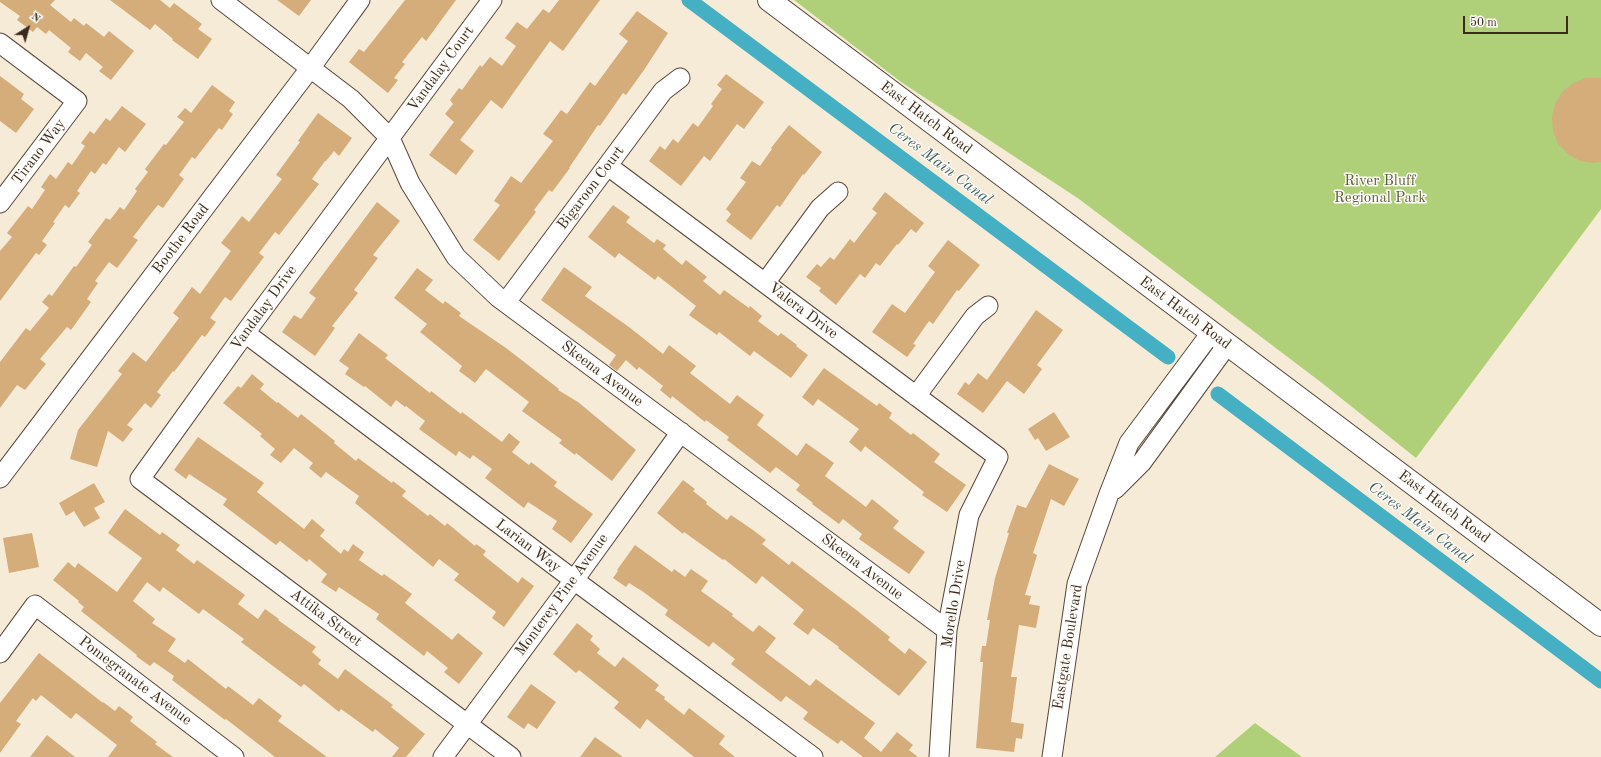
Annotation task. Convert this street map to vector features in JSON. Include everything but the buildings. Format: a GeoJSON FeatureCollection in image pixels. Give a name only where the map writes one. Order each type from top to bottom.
{"type":"FeatureCollection","features":[{"type":"Feature","properties":{"kind":"main road","name":"East Hatch Road"},"geometry":{"type":"LineString","coordinates":[[769,0],[1601,625]]}},
{"type":"Feature","properties":{"kind":"street","name":"Skeena Avenue"},"geometry":{"type":"LineString","coordinates":[[221,0],[351,98],[390,138],[410,183],[456,257],[506,302],[947,630]]}},
{"type":"Feature","properties":{"kind":"street","name":"Boothe Road"},"geometry":{"type":"LineString","coordinates":[[0,478],[360,0]]}},
{"type":"Feature","properties":{"kind":"street","name":"Vandalay Court"},"geometry":{"type":"LineString","coordinates":[[390,138],[492,0]]}},
{"type":"Feature","properties":{"kind":"street","name":"Tirano Way"},"geometry":{"type":"LineString","coordinates":[[0,42],[77,100],[0,203]]}},
{"type":"Feature","properties":{"kind":"street","name":"Bigaroon Court"},"geometry":{"type":"LineString","coordinates":[[506,302],[663,91],[680,78]]}},
{"type":"Feature","properties":{"kind":"street","name":"Vandalay Drive"},"geometry":{"type":"LineString","coordinates":[[140,479],[245,333],[390,138]]}},
{"type":"Feature","properties":{"kind":"street","name":"Valera Drive"},"geometry":{"type":"LineString","coordinates":[[608,166],[998,457]]}},
{"type":"Feature","properties":{"kind":"street"},"geometry":{"type":"LineString","coordinates":[[765,283],[820,208],[838,192]]}},
{"type":"Feature","properties":{"kind":"street"},"geometry":{"type":"LineString","coordinates":[[916,396],[975,316],[988,306]]}},
{"type":"Feature","properties":{"kind":"street","name":"Larian Way"},"geometry":{"type":"LineString","coordinates":[[245,333],[812,757]]}},
{"type":"Feature","properties":{"kind":"street","name":"Eastgate Boulevard"},"geometry":{"type":"LineString","coordinates":[[1052,757],[1077,584],[1129,443],[1219,339]]}},
{"type":"Feature","properties":{"kind":"street","name":"Monterey Pine Avenue"},"geometry":{"type":"LineString","coordinates":[[442,757],[574,580],[681,432]]}},
{"type":"Feature","properties":{"kind":"street","name":"Morello Drive"},"geometry":{"type":"LineString","coordinates":[[939,757],[947,630],[969,515],[998,457]]}},
{"type":"Feature","properties":{"kind":"street","name":"Attika Street"},"geometry":{"type":"LineString","coordinates":[[140,479],[511,757]]}},
{"type":"Feature","properties":{"kind":"street","name":"Pomegranate Avenue"},"geometry":{"type":"LineString","coordinates":[[0,652],[35,605],[234,757]]}},
{"type":"Feature","properties":{"kind":"green space","name":"River Bluff Regional Park"},"geometry":{"type":"Polygon","coordinates":[[[794,0],[1601,0],[1601,209],[1416,458],[1322,383],[1079,199],[901,82],[794,0]]]}},
{"type":"Feature","properties":{"kind":"green space"},"geometry":{"type":"Polygon","coordinates":[[[1255,723],[1302,757],[1215,757],[1255,723]]]}},
{"type":"Feature","properties":{"kind":"waterway","name":"Ceres Main Canal"},"geometry":{"type":"LineString","coordinates":[[689,0],[1168,357]]}},
{"type":"Feature","properties":{"kind":"waterway","name":"Ceres Main Canal"},"geometry":{"type":"LineString","coordinates":[[1218,394],[1601,681]]}}]}
